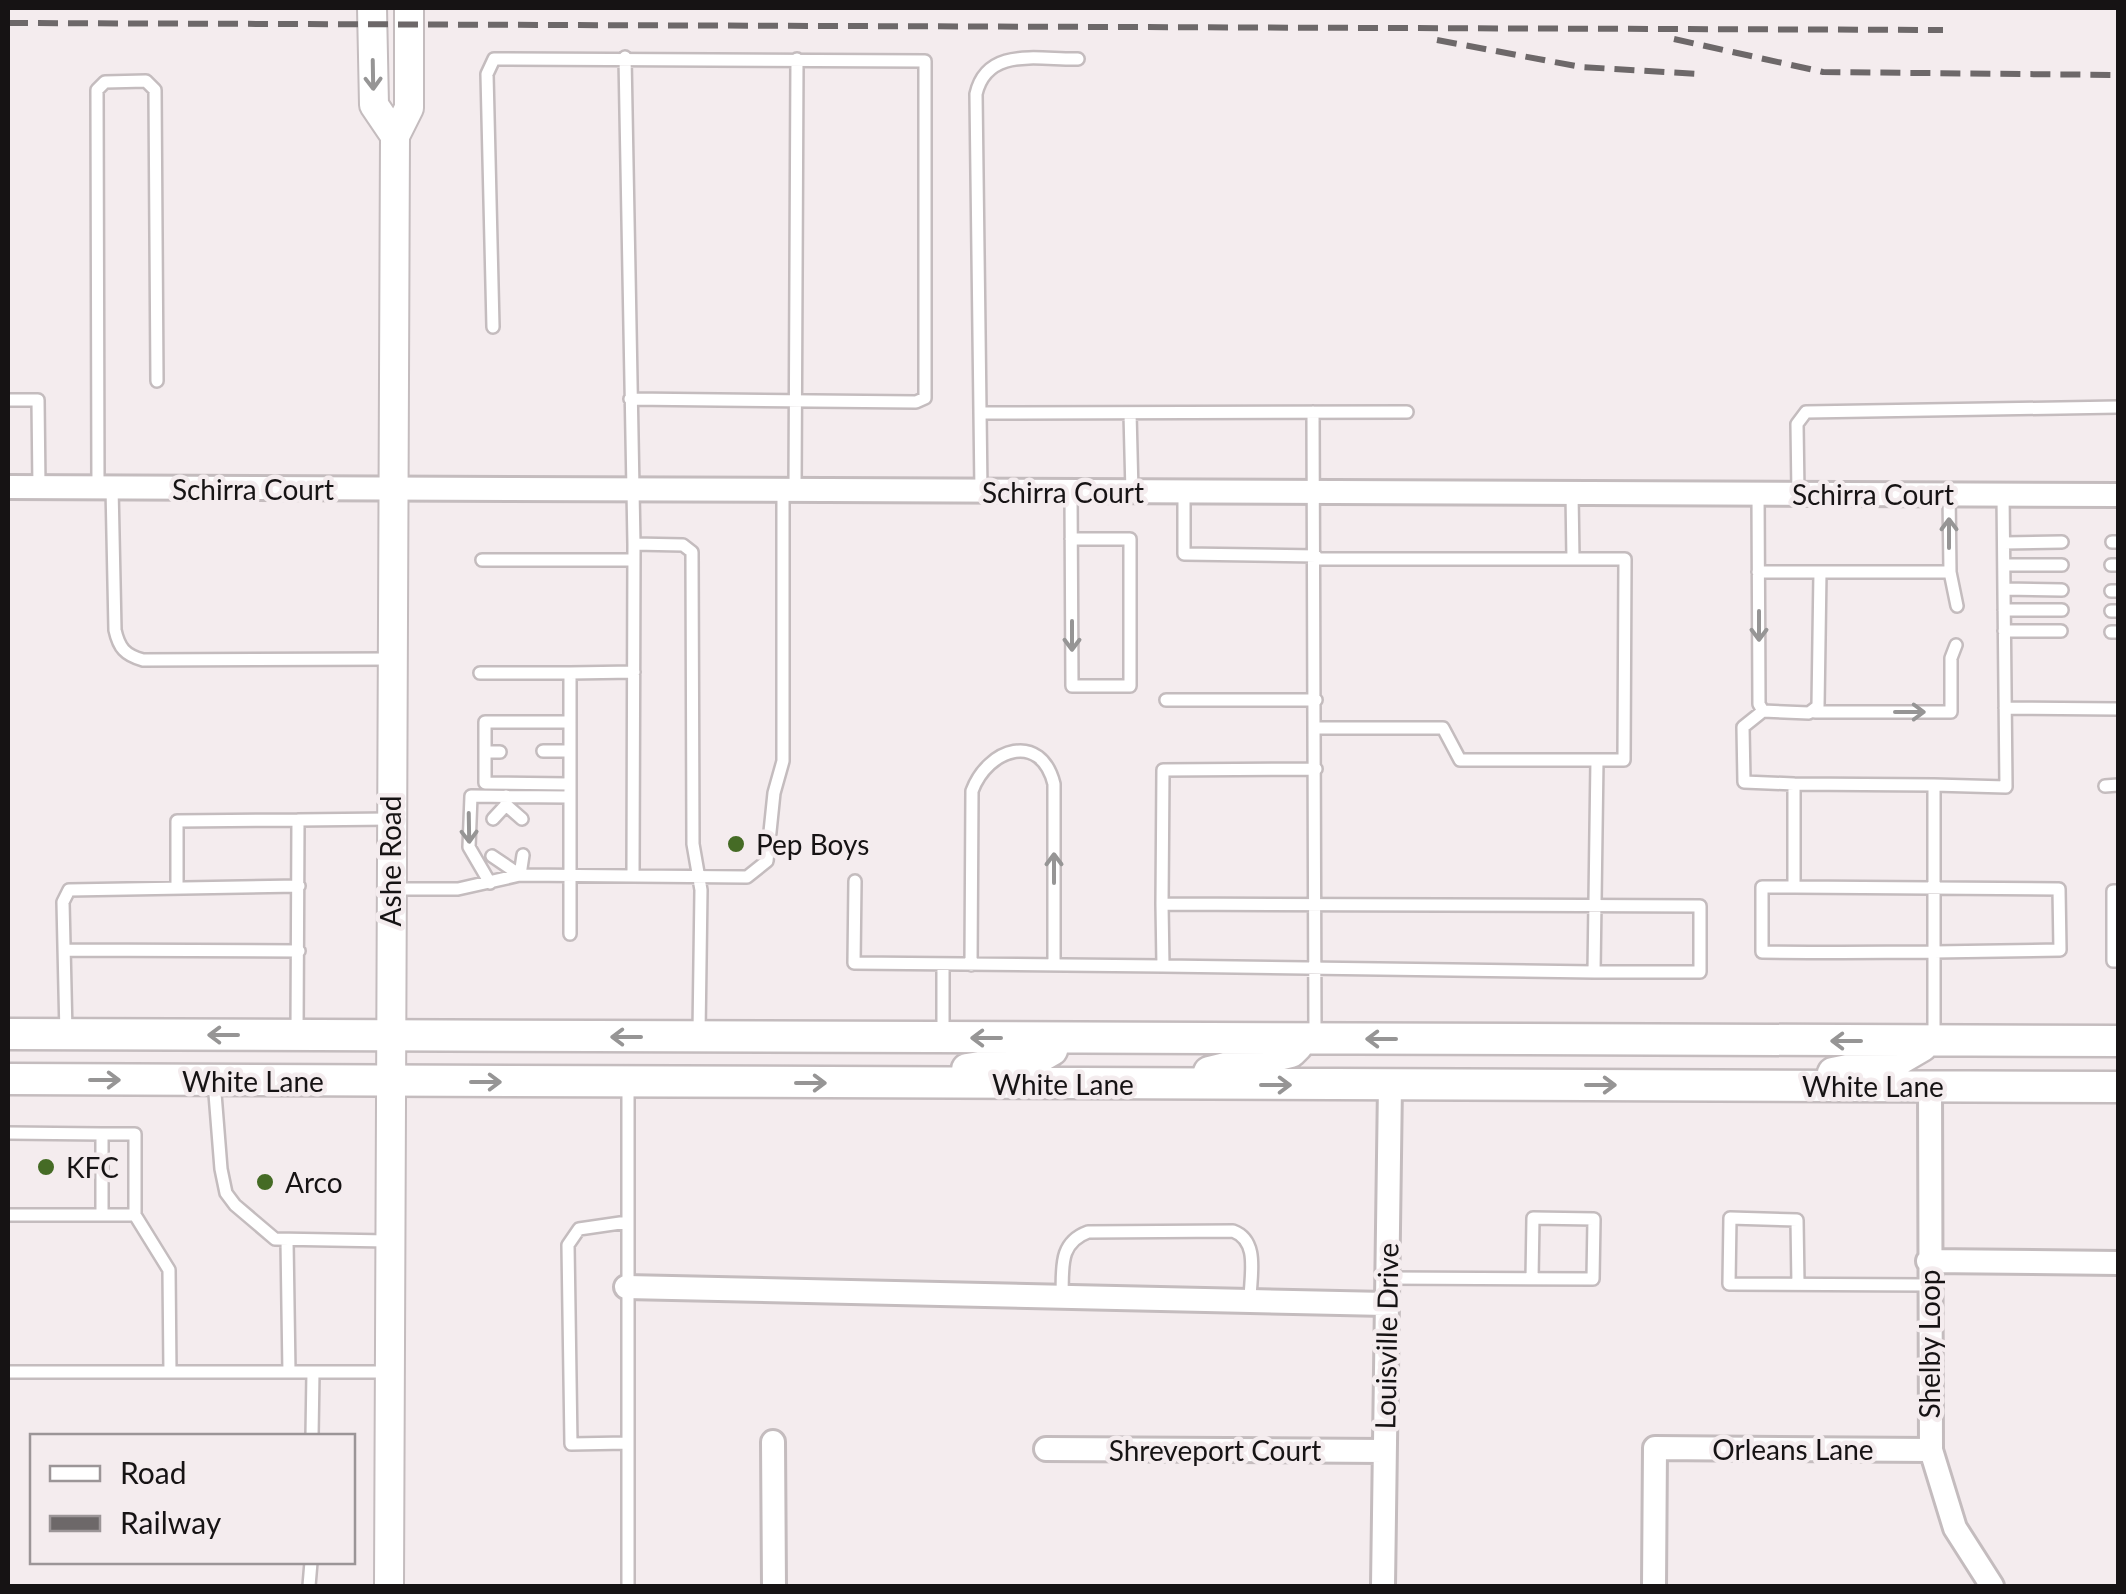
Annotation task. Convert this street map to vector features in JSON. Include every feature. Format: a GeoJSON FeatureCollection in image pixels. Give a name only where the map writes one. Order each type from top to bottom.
{"type":"FeatureCollection","features":[{"type":"Feature","properties":{"kind":"main road","name":"White Lane"},"geometry":{"type":"LineString","coordinates":[[8,1034],[2118,1042]]}},
{"type":"Feature","properties":{"kind":"main road"},"geometry":{"type":"LineString","coordinates":[[8,1043],[66,1034]]}},
{"type":"Feature","properties":{"kind":"main road"},"geometry":{"type":"LineString","coordinates":[[875,1084],[1038,1058],[1052,1050],[1056,1038]]}},
{"type":"Feature","properties":{"kind":"main road"},"geometry":{"type":"LineString","coordinates":[[1157,1084],[1292,1052],[1308,1039]]}},
{"type":"Feature","properties":{"kind":"main road"},"geometry":{"type":"LineString","coordinates":[[1390,1085],[1402,1063],[1420,1057],[1572,1040]]}},
{"type":"Feature","properties":{"kind":"main road"},"geometry":{"type":"LineString","coordinates":[[1767,1086],[1898,1060],[1931,1041]]}},
{"type":"Feature","properties":{"kind":"main road"},"geometry":{"type":"LineString","coordinates":[[1930,1086],[1950,1067],[1966,1060],[2118,1042]]}},
{"type":"Feature","properties":{"kind":"main road","name":"White Lane"},"geometry":{"type":"LineString","coordinates":[[8,1079],[2118,1087]]}},
{"type":"Feature","properties":{"kind":"street","name":"Ashe Road"},"geometry":{"type":"LineString","coordinates":[[372,8],[374,104],[395,136]]}},
{"type":"Feature","properties":{"kind":"street","name":"Ashe Road"},"geometry":{"type":"LineString","coordinates":[[390,1586],[388,1082],[395,136],[409,108],[409,8]]}},
{"type":"Feature","properties":{"kind":"street","name":"Schirra Court"},"geometry":{"type":"LineString","coordinates":[[8,487],[2118,494]]}},
{"type":"Feature","properties":{"kind":"street","name":"Louisville Drive"},"geometry":{"type":"LineString","coordinates":[[1383,1586],[1390,1085]]}},
{"type":"Feature","properties":{"kind":"street","name":"Shelby Loop"},"geometry":{"type":"LineString","coordinates":[[1930,1086],[1931,1450],[1955,1528],[1980,1582]]}},
{"type":"Feature","properties":{"kind":"street"},"geometry":{"type":"LineString","coordinates":[[1928,1273],[2118,1262]]}},
{"type":"Feature","properties":{"kind":"street"},"geometry":{"type":"LineString","coordinates":[[626,1287],[1386,1304]]}},
{"type":"Feature","properties":{"kind":"street"},"geometry":{"type":"LineString","coordinates":[[774,1442],[774,1586]]}},
{"type":"Feature","properties":{"kind":"street","name":"Orleans Lane"},"geometry":{"type":"LineString","coordinates":[[1654,1586],[1655,1448],[1931,1450]]}},
{"type":"Feature","properties":{"kind":"street","name":"Shreveport Court"},"geometry":{"type":"LineString","coordinates":[[1046,1449],[1384,1451]]}},
{"type":"Feature","properties":{"kind":"lane"},"geometry":{"type":"LineString","coordinates":[[492,327],[489,66],[500,56],[914,58],[928,65],[925,398],[916,402],[630,398]]}},
{"type":"Feature","properties":{"kind":"lane"},"geometry":{"type":"LineString","coordinates":[[625,57],[630,490],[634,544],[633,875]]}},
{"type":"Feature","properties":{"kind":"lane"},"geometry":{"type":"LineString","coordinates":[[390,889],[458,890],[520,875],[748,877],[767,861],[784,745],[789,491],[796,401],[796,59]]}},
{"type":"Feature","properties":{"kind":"lane"},"geometry":{"type":"LineString","coordinates":[[982,491],[975,110],[978,83],[986,68],[999,60],[1078,60]]}},
{"type":"Feature","properties":{"kind":"lane"},"geometry":{"type":"LineString","coordinates":[[157,381],[155,90],[146,81],[105,82],[97,90],[105,488],[118,646],[129,656],[143,660],[390,659]]}},
{"type":"Feature","properties":{"kind":"lane"},"geometry":{"type":"LineString","coordinates":[[8,400],[38,400],[39,487]]}},
{"type":"Feature","properties":{"kind":"lane"},"geometry":{"type":"LineString","coordinates":[[1798,494],[1797,424],[1806,412],[2118,407]]}},
{"type":"Feature","properties":{"kind":"lane"},"geometry":{"type":"LineString","coordinates":[[1308,1039],[1316,968],[1314,412]]}},
{"type":"Feature","properties":{"kind":"lane"},"geometry":{"type":"LineString","coordinates":[[980,413],[1407,412]]}},
{"type":"Feature","properties":{"kind":"lane"},"geometry":{"type":"LineString","coordinates":[[1130,413],[1132,492]]}},
{"type":"Feature","properties":{"kind":"lane"},"geometry":{"type":"LineString","coordinates":[[1071,492],[1071,538],[1072,686],[1130,686],[1130,539],[1071,538]]}},
{"type":"Feature","properties":{"kind":"lane"},"geometry":{"type":"LineString","coordinates":[[1184,492],[1184,554],[1625,560],[1624,760],[1460,760],[1443,728],[1316,728]]}},
{"type":"Feature","properties":{"kind":"lane"},"geometry":{"type":"LineString","coordinates":[[1572,493],[1572,560]]}},
{"type":"Feature","properties":{"kind":"lane"},"geometry":{"type":"LineString","coordinates":[[1758,494],[1759,704],[1763,711]]}},
{"type":"Feature","properties":{"kind":"lane"},"geometry":{"type":"LineString","coordinates":[[1949,494],[1952,606]]}},
{"type":"Feature","properties":{"kind":"lane"},"geometry":{"type":"LineString","coordinates":[[1951,649],[1951,712],[1763,711],[1743,727],[1744,782],[2006,787],[2003,494]]}},
{"type":"Feature","properties":{"kind":"lane"},"geometry":{"type":"LineString","coordinates":[[2004,543],[2062,542]]}},
{"type":"Feature","properties":{"kind":"lane"},"geometry":{"type":"LineString","coordinates":[[634,544],[682,544],[692,552],[696,875],[701,890],[698,1037]]}},
{"type":"Feature","properties":{"kind":"lane"},"geometry":{"type":"LineString","coordinates":[[482,560],[634,560]]}},
{"type":"Feature","properties":{"kind":"lane"},"geometry":{"type":"LineString","coordinates":[[2004,565],[2062,565]]}},
{"type":"Feature","properties":{"kind":"lane"},"geometry":{"type":"LineString","coordinates":[[1758,572],[1950,572]]}},
{"type":"Feature","properties":{"kind":"lane"},"geometry":{"type":"LineString","coordinates":[[1815,712],[1820,572]]}},
{"type":"Feature","properties":{"kind":"lane"},"geometry":{"type":"LineString","coordinates":[[2004,590],[2062,590]]}},
{"type":"Feature","properties":{"kind":"lane"},"geometry":{"type":"LineString","coordinates":[[2004,610],[2062,610]]}},
{"type":"Feature","properties":{"kind":"lane"},"geometry":{"type":"LineString","coordinates":[[2004,632],[2062,631]]}},
{"type":"Feature","properties":{"kind":"lane"},"geometry":{"type":"LineString","coordinates":[[480,674],[634,672]]}},
{"type":"Feature","properties":{"kind":"lane"},"geometry":{"type":"LineString","coordinates":[[570,673],[570,934]]}},
{"type":"Feature","properties":{"kind":"lane"},"geometry":{"type":"LineString","coordinates":[[1166,700],[1316,700]]}},
{"type":"Feature","properties":{"kind":"lane"},"geometry":{"type":"LineString","coordinates":[[2005,708],[2118,709]]}},
{"type":"Feature","properties":{"kind":"lane"},"geometry":{"type":"LineString","coordinates":[[569,791],[485,783],[485,722],[570,722]]}},
{"type":"Feature","properties":{"kind":"lane"},"geometry":{"type":"LineString","coordinates":[[544,751],[570,751]]}},
{"type":"Feature","properties":{"kind":"lane"},"geometry":{"type":"LineString","coordinates":[[485,752],[500,752]]}},
{"type":"Feature","properties":{"kind":"lane"},"geometry":{"type":"LineString","coordinates":[[971,964],[972,790],[980,770],[991,759],[1021,752],[1040,758],[1050,767],[1054,784],[1054,965]]}},
{"type":"Feature","properties":{"kind":"lane"},"geometry":{"type":"LineString","coordinates":[[1594,972],[1597,760]]}},
{"type":"Feature","properties":{"kind":"lane"},"geometry":{"type":"LineString","coordinates":[[1163,966],[1163,770],[1316,770]]}},
{"type":"Feature","properties":{"kind":"lane"},"geometry":{"type":"LineString","coordinates":[[1794,784],[1794,887]]}},
{"type":"Feature","properties":{"kind":"lane"},"geometry":{"type":"LineString","coordinates":[[1931,1041],[1934,785]]}},
{"type":"Feature","properties":{"kind":"lane"},"geometry":{"type":"LineString","coordinates":[[490,883],[470,847],[468,800],[472,796],[506,801],[569,791]]}},
{"type":"Feature","properties":{"kind":"lane"},"geometry":{"type":"LineString","coordinates":[[506,801],[522,819]]}},
{"type":"Feature","properties":{"kind":"lane"},"geometry":{"type":"LineString","coordinates":[[499,819],[506,801]]}},
{"type":"Feature","properties":{"kind":"lane"},"geometry":{"type":"LineString","coordinates":[[177,887],[177,820],[390,819]]}},
{"type":"Feature","properties":{"kind":"lane"},"geometry":{"type":"LineString","coordinates":[[297,1036],[298,820]]}},
{"type":"Feature","properties":{"kind":"lane"},"geometry":{"type":"LineString","coordinates":[[520,875],[523,855]]}},
{"type":"Feature","properties":{"kind":"lane"},"geometry":{"type":"LineString","coordinates":[[499,856],[520,875]]}},
{"type":"Feature","properties":{"kind":"lane"},"geometry":{"type":"LineString","coordinates":[[855,881],[854,964],[1700,972],[1700,906],[1162,904]]}},
{"type":"Feature","properties":{"kind":"lane"},"geometry":{"type":"LineString","coordinates":[[66,1034],[63,902],[69,890],[299,886]]}},
{"type":"Feature","properties":{"kind":"lane"},"geometry":{"type":"LineString","coordinates":[[1762,886],[1794,887],[2059,890],[2060,950],[1762,952],[1762,886]]}},
{"type":"Feature","properties":{"kind":"lane"},"geometry":{"type":"LineString","coordinates":[[2118,892],[2113,892],[2112,961],[2118,961]]}},
{"type":"Feature","properties":{"kind":"lane"},"geometry":{"type":"LineString","coordinates":[[64,950],[300,951]]}},
{"type":"Feature","properties":{"kind":"lane"},"geometry":{"type":"LineString","coordinates":[[943,964],[943,1038]]}},
{"type":"Feature","properties":{"kind":"lane"},"geometry":{"type":"LineString","coordinates":[[214,1081],[226,1192],[274,1239],[388,1241]]}},
{"type":"Feature","properties":{"kind":"lane"},"geometry":{"type":"LineString","coordinates":[[628,1082],[628,1586]]}},
{"type":"Feature","properties":{"kind":"lane"},"geometry":{"type":"LineString","coordinates":[[8,1134],[136,1134],[136,1215],[169,1270],[170,1372]]}},
{"type":"Feature","properties":{"kind":"lane"},"geometry":{"type":"LineString","coordinates":[[102,1134],[102,1214]]}},
{"type":"Feature","properties":{"kind":"lane"},"geometry":{"type":"LineString","coordinates":[[8,1215],[136,1215]]}},
{"type":"Feature","properties":{"kind":"lane"},"geometry":{"type":"LineString","coordinates":[[1387,1278],[1532,1279],[1594,1279],[1594,1219],[1533,1218],[1532,1279]]}},
{"type":"Feature","properties":{"kind":"lane"},"geometry":{"type":"LineString","coordinates":[[1798,1284],[1797,1220],[1730,1218],[1729,1284],[1798,1284],[1928,1273]]}},
{"type":"Feature","properties":{"kind":"lane"},"geometry":{"type":"LineString","coordinates":[[627,1222],[579,1229],[568,1245],[571,1444],[628,1443]]}},
{"type":"Feature","properties":{"kind":"lane"},"geometry":{"type":"LineString","coordinates":[[1062,1297],[1065,1249],[1071,1238],[1088,1232],[1233,1231],[1245,1235],[1251,1246],[1250,1301]]}},
{"type":"Feature","properties":{"kind":"lane"},"geometry":{"type":"LineString","coordinates":[[287,1241],[289,1372]]}},
{"type":"Feature","properties":{"kind":"lane"},"geometry":{"type":"LineString","coordinates":[[8,1372],[389,1372]]}},
{"type":"Feature","properties":{"kind":"lane"},"geometry":{"type":"LineString","coordinates":[[312,1434],[313,1372]]}},
{"type":"Feature","properties":{"kind":"railway"},"geometry":{"type":"LineString","coordinates":[[8,23],[1943,30]]}},
{"type":"Feature","properties":{"kind":"railway"},"geometry":{"type":"LineString","coordinates":[[1674,39],[1823,72],[2118,75]]}},
{"type":"Feature","properties":{"kind":"railway"},"geometry":{"type":"LineString","coordinates":[[1437,40],[1581,67],[1700,74]]}},
{"type":"Feature","properties":{"kind":"place","name":"Pep Boys"},"geometry":{"type":"Point","coordinates":[736,844]}},
{"type":"Feature","properties":{"kind":"place","name":"KFC"},"geometry":{"type":"Point","coordinates":[46,1167]}},
{"type":"Feature","properties":{"kind":"place","name":"Arco"},"geometry":{"type":"Point","coordinates":[265,1182]}}]}
